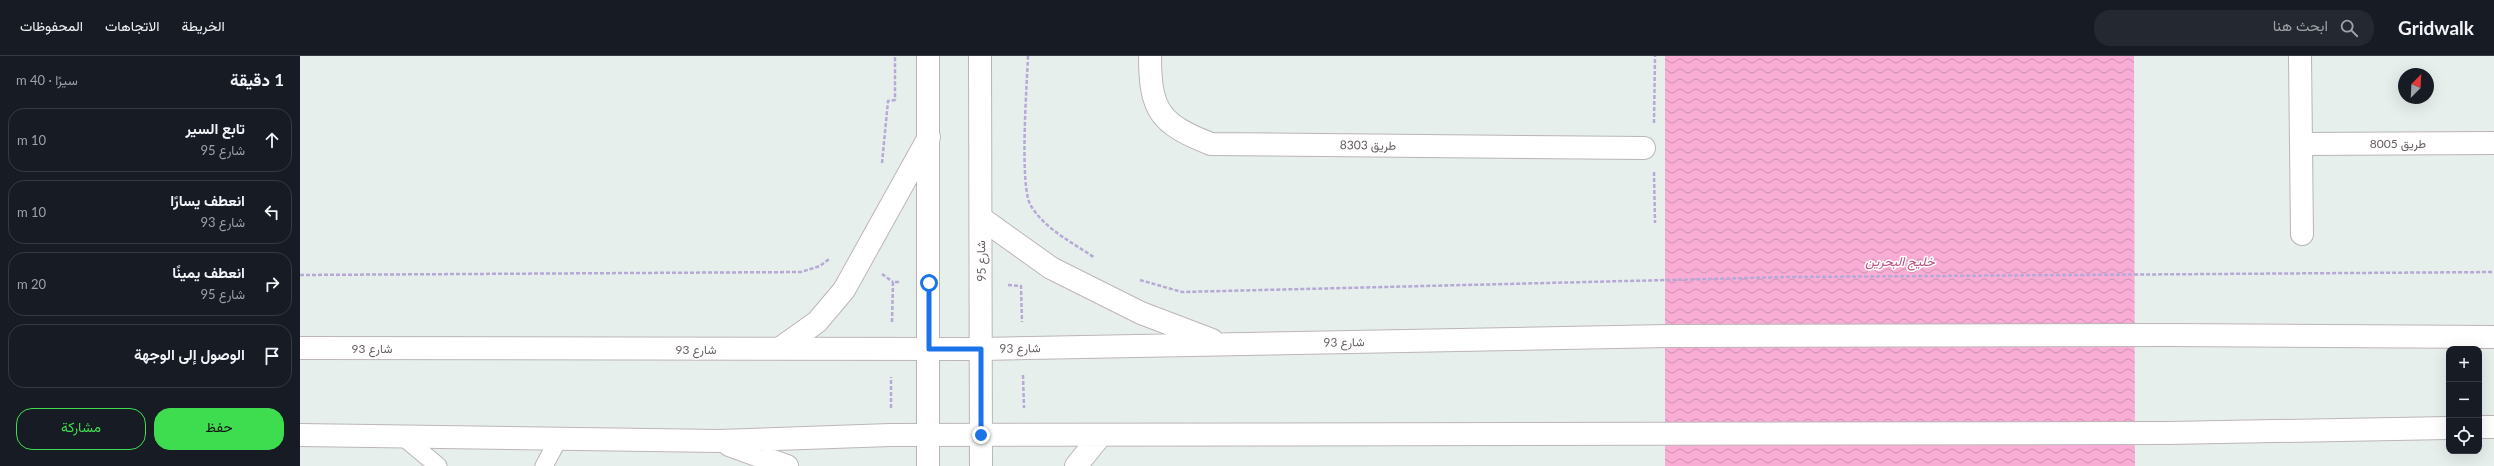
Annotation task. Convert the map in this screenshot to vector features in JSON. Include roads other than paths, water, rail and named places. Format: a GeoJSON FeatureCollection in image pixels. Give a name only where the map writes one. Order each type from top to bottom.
{"type":"FeatureCollection","features":[{"type":"Feature","properties":{"kind":"street"},"geometry":{"type":"LineString","coordinates":[[928,56],[928,466]]}},
{"type":"Feature","properties":{"kind":"street","name":"شارع 95"},"geometry":{"type":"LineString","coordinates":[[980,56],[981,466]]}},
{"type":"Feature","properties":{"kind":"street","name":"طريق 8303"},"geometry":{"type":"LineString","coordinates":[[1150,56],[1150,86],[1159,113],[1180,132],[1211,144],[1644,148]]}},
{"type":"Feature","properties":{"kind":"street"},"geometry":{"type":"LineString","coordinates":[[2300,56],[2302,234]]}},
{"type":"Feature","properties":{"kind":"street"},"geometry":{"type":"LineString","coordinates":[[779,349],[817,322],[844,290],[929,137]]}},
{"type":"Feature","properties":{"kind":"street","name":"طريق 8005"},"geometry":{"type":"LineString","coordinates":[[2302,144],[2494,143]]}},
{"type":"Feature","properties":{"kind":"street"},"geometry":{"type":"LineString","coordinates":[[980,218],[1051,268],[1140,313],[1222,344]]}},
{"type":"Feature","properties":{"kind":"street","name":"شارع 93"},"geometry":{"type":"LineString","coordinates":[[300,348],[981,349],[1668,336],[2168,335],[2494,337]]}},
{"type":"Feature","properties":{"kind":"street"},"geometry":{"type":"LineString","coordinates":[[2482,427],[2494,427]]}},
{"type":"Feature","properties":{"kind":"street"},"geometry":{"type":"LineString","coordinates":[[300,435],[718,441],[929,435],[2168,433],[2446,428]]}},
{"type":"Feature","properties":{"kind":"street"},"geometry":{"type":"LineString","coordinates":[[1076,466],[1101,435]]}},
{"type":"Feature","properties":{"kind":"street"},"geometry":{"type":"LineString","coordinates":[[718,441],[787,466]]}},
{"type":"Feature","properties":{"kind":"lane"},"geometry":{"type":"LineString","coordinates":[[402,436],[438,466]]}},
{"type":"Feature","properties":{"kind":"lane"},"geometry":{"type":"LineString","coordinates":[[544,466],[559,438]]}},
{"type":"Feature","properties":{"kind":"water","name":"خليج البحرين"},"geometry":{"type":"Polygon","coordinates":[[[1665,56],[2134,56],[2135,466],[1665,466],[1665,56]]]}}]}
